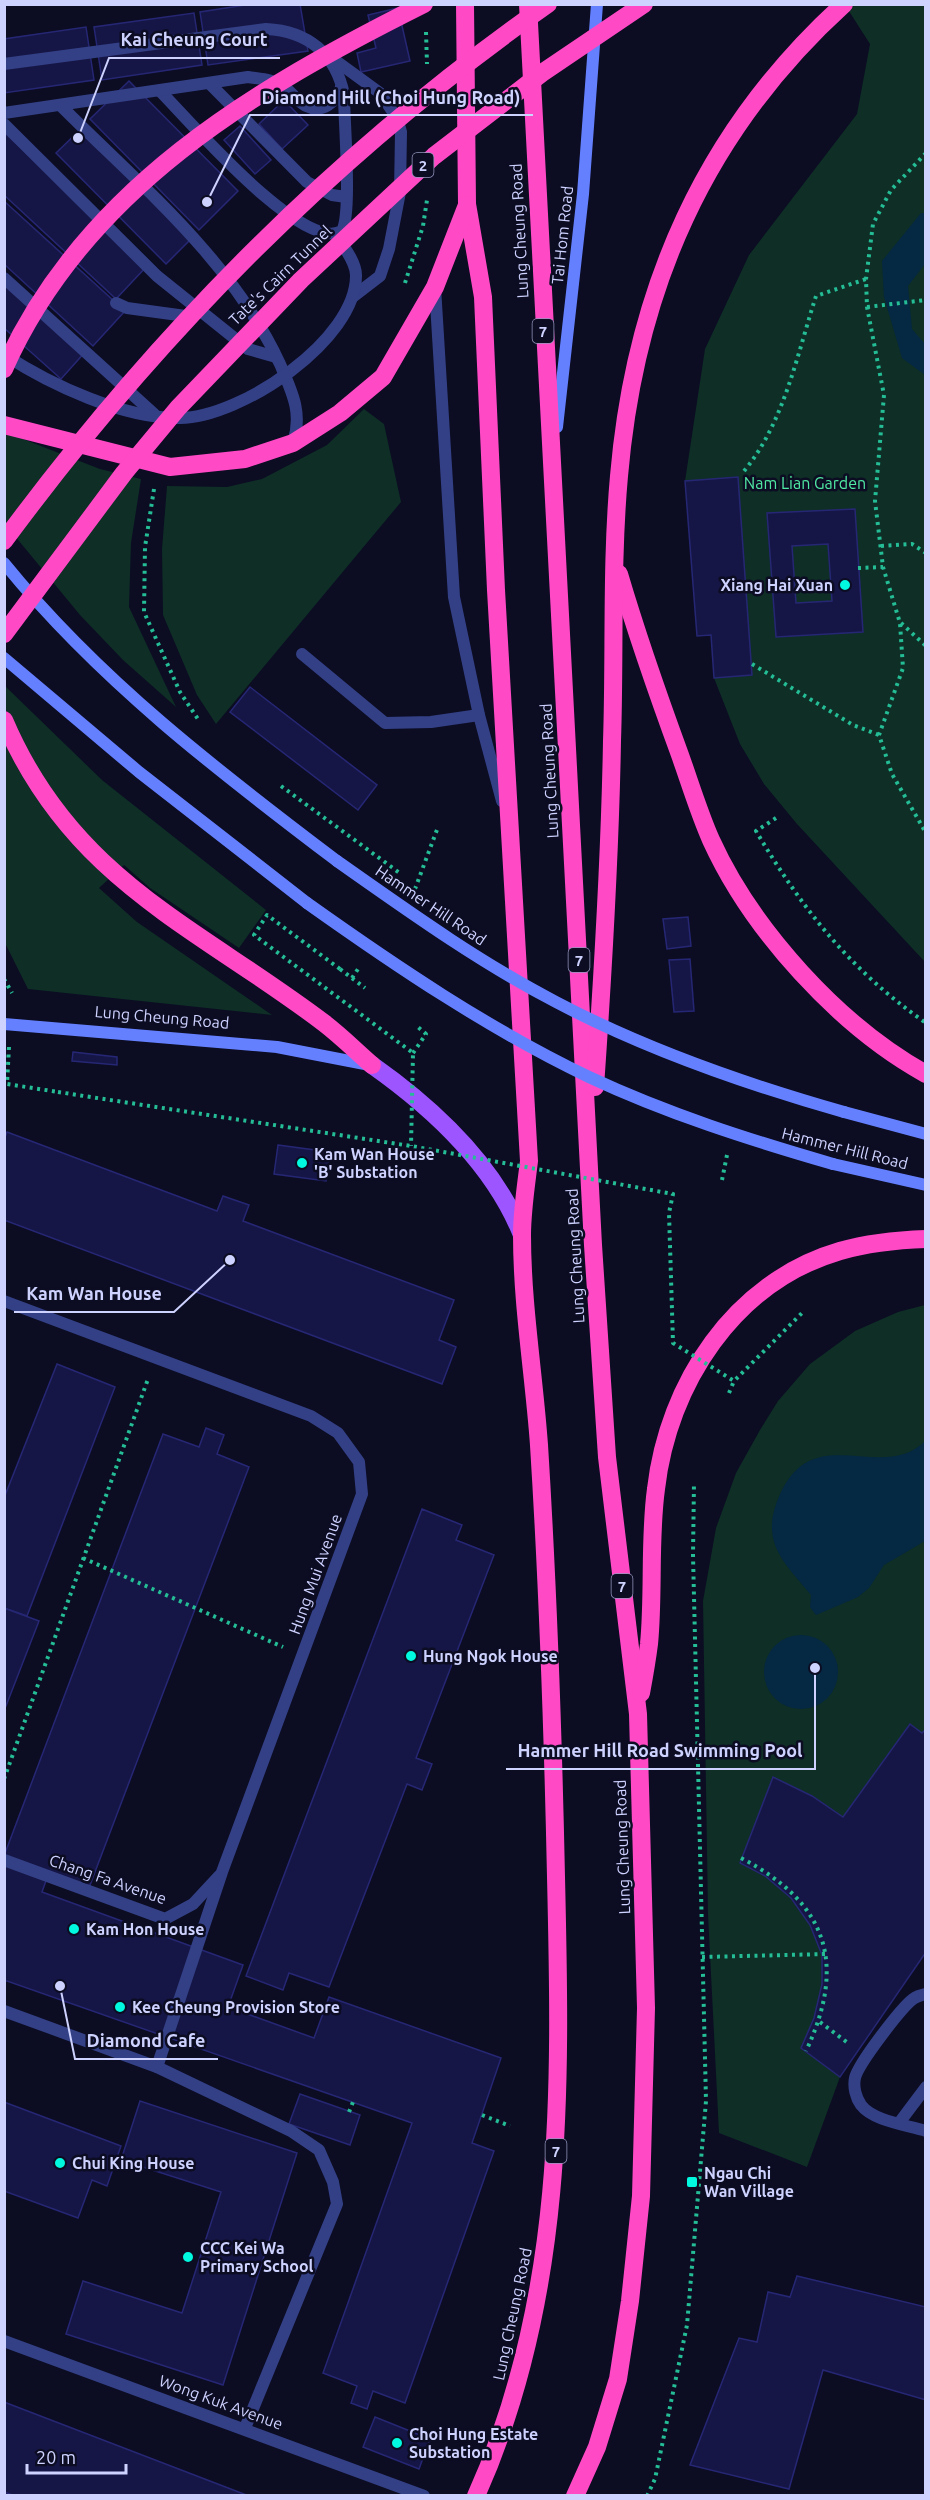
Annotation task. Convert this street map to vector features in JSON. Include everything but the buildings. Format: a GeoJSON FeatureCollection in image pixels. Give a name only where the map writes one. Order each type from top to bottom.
{"type":"FeatureCollection","features":[{"type":"Feature","properties":{"kind":"highway"},"geometry":{"type":"LineString","coordinates":[[4,369],[31,316],[62,268],[106,217],[152,174],[194,140],[283,81],[424,4]]}},
{"type":"Feature","properties":{"kind":"highway","name":"Lung Cheung Road"},"geometry":{"type":"LineString","coordinates":[[465,4],[467,204],[483,297],[509,825],[529,1161],[522,1235],[539,1444],[551,1686],[558,1930],[557,2124],[548,2242],[529,2340],[503,2432],[476,2496]]}},
{"type":"Feature","properties":{"kind":"highway","name":"Lung Cheung Road"},"geometry":{"type":"LineString","coordinates":[[528,4],[589,1173],[607,1457],[638,1714],[646,2008],[641,2196],[630,2301],[618,2379],[597,2447],[576,2496]]}},
{"type":"Feature","properties":{"kind":"highway","name":"Tate's Cairn Tunnel"},"geometry":{"type":"LineString","coordinates":[[4,541],[89,431],[142,369],[240,265],[372,142],[495,43],[548,4]]}},
{"type":"Feature","properties":{"kind":"highway","name":"Tate's Cairn Tunnel"},"geometry":{"type":"LineString","coordinates":[[4,634],[124,473],[178,408],[294,287],[435,156],[542,73],[644,4]]}},
{"type":"Feature","properties":{"kind":"highway"},"geometry":{"type":"LineString","coordinates":[[589,1173],[604,949],[612,741],[614,555],[619,475],[630,391],[648,314],[691,201],[742,117],[805,43],[844,4]]}},
{"type":"Feature","properties":{"kind":"highway"},"geometry":{"type":"LineString","coordinates":[[7,424],[170,467],[245,459],[293,443],[340,413],[383,377],[435,287],[467,204]]}},
{"type":"Feature","properties":{"kind":"highway"},"geometry":{"type":"LineString","coordinates":[[614,555],[634,628],[711,840],[731,876],[771,936],[817,990],[879,1045],[926,1074]]}},
{"type":"Feature","properties":{"kind":"highway"},"geometry":{"type":"LineString","coordinates":[[4,720],[26,764],[50,803],[69,829],[95,855],[146,900],[324,1023],[372,1065]]}},
{"type":"Feature","properties":{"kind":"highway"},"geometry":{"type":"LineString","coordinates":[[638,1714],[649,1644],[656,1490],[670,1423],[689,1379],[704,1353],[746,1305],[805,1266],[838,1252],[870,1244],[926,1239]]}},
{"type":"Feature","properties":{"kind":"main road","name":"Tai Hom Road"},"geometry":{"type":"LineString","coordinates":[[552,468],[583,194],[597,4]]}},
{"type":"Feature","properties":{"kind":"main road","name":"Hammer Hill Road"},"geometry":{"type":"LineString","coordinates":[[4,563],[68,637],[104,672],[194,750],[338,861],[484,961],[585,1017],[714,1072],[844,1112],[926,1134]]}},
{"type":"Feature","properties":{"kind":"main road","name":"Hammer Hill Road"},"geometry":{"type":"LineString","coordinates":[[4,658],[139,772],[307,903],[386,959],[464,1009],[590,1077],[716,1129],[833,1164],[926,1185]]}},
{"type":"Feature","properties":{"kind":"main road","name":"Lung Cheung Road"},"geometry":{"type":"LineString","coordinates":[[4,1024],[277,1047],[372,1065],[399,1084],[448,1128],[479,1164],[511,1208],[522,1235]]}},
{"type":"Feature","properties":{"kind":"lane"},"geometry":{"type":"LineString","coordinates":[[4,64],[266,29],[298,34],[380,93],[393,111],[401,132],[400,192],[389,249],[380,276],[354,296],[339,322],[285,376],[251,398],[209,414],[180,418],[155,415],[86,397],[53,383],[4,354]]}},
{"type":"Feature","properties":{"kind":"lane"},"geometry":{"type":"LineString","coordinates":[[324,52],[341,80],[344,95],[345,226],[336,235]]}},
{"type":"Feature","properties":{"kind":"lane"},"geometry":{"type":"LineString","coordinates":[[4,113],[62,107],[248,78],[269,79],[285,87],[306,106],[321,108],[334,101],[341,87],[341,80]]}},
{"type":"Feature","properties":{"kind":"lane"},"geometry":{"type":"LineString","coordinates":[[210,84],[307,182],[332,195],[346,197]]}},
{"type":"Feature","properties":{"kind":"lane"},"geometry":{"type":"LineString","coordinates":[[160,92],[282,212],[312,230],[336,235],[348,252],[357,273],[354,296]]}},
{"type":"Feature","properties":{"kind":"lane"},"geometry":{"type":"LineString","coordinates":[[62,107],[216,263],[251,310],[285,376],[298,412],[298,427],[293,443]]}},
{"type":"Feature","properties":{"kind":"lane"},"geometry":{"type":"LineString","coordinates":[[4,124],[157,276],[248,349],[276,357]]}},
{"type":"Feature","properties":{"kind":"lane"},"geometry":{"type":"LineString","coordinates":[[4,279],[155,415]]}},
{"type":"Feature","properties":{"kind":"lane"},"geometry":{"type":"LineString","coordinates":[[435,287],[454,597],[479,715],[509,825]]}},
{"type":"Feature","properties":{"kind":"lane"},"geometry":{"type":"LineString","coordinates":[[116,303],[127,308],[212,320]]}},
{"type":"Feature","properties":{"kind":"lane"},"geometry":{"type":"LineString","coordinates":[[302,654],[385,723],[431,722],[479,715]]}},
{"type":"Feature","properties":{"kind":"lane","name":"Hung Mui Avenue"},"geometry":{"type":"LineString","coordinates":[[4,1301],[311,1416],[338,1433],[359,1462],[362,1494],[222,1872],[157,2067]]}},
{"type":"Feature","properties":{"kind":"lane","name":"Chang Fa Avenue"},"geometry":{"type":"LineString","coordinates":[[4,1860],[165,1919],[193,1904],[222,1872]]}},
{"type":"Feature","properties":{"kind":"lane"},"geometry":{"type":"LineString","coordinates":[[926,1994],[915,1996],[905,2005],[866,2058],[854,2079],[858,2100],[874,2115],[926,2131]]}},
{"type":"Feature","properties":{"kind":"lane"},"geometry":{"type":"LineString","coordinates":[[4,2011],[157,2067],[291,2131],[319,2151],[333,2182],[337,2204],[245,2428]]}},
{"type":"Feature","properties":{"kind":"lane"},"geometry":{"type":"LineString","coordinates":[[898,2123],[926,2087]]}},
{"type":"Feature","properties":{"kind":"lane","name":"Wong Kuk Avenue"},"geometry":{"type":"LineString","coordinates":[[4,2342],[245,2428],[424,2496]]}},
{"type":"Feature","properties":{"kind":"path"},"geometry":{"type":"LineString","coordinates":[[926,153],[891,190],[873,224],[866,279],[867,307],[884,395],[875,501],[883,567],[900,622],[903,668],[879,735],[892,774],[926,834]]}},
{"type":"Feature","properties":{"kind":"path"},"geometry":{"type":"LineString","coordinates":[[744,471],[761,451],[786,392],[816,296],[866,279]]}},
{"type":"Feature","properties":{"kind":"path"},"geometry":{"type":"LineString","coordinates":[[867,307],[926,300]]}},
{"type":"Feature","properties":{"kind":"path"},"geometry":{"type":"LineString","coordinates":[[155,483],[145,547],[144,612],[180,692],[206,730]]}},
{"type":"Feature","properties":{"kind":"path"},"geometry":{"type":"LineString","coordinates":[[881,546],[912,544],[926,553]]}},
{"type":"Feature","properties":{"kind":"path"},"geometry":{"type":"LineString","coordinates":[[858,568],[883,567]]}},
{"type":"Feature","properties":{"kind":"path"},"geometry":{"type":"LineString","coordinates":[[900,622],[926,646]]}},
{"type":"Feature","properties":{"kind":"path"},"geometry":{"type":"LineString","coordinates":[[752,664],[853,724],[879,735]]}},
{"type":"Feature","properties":{"kind":"path"},"geometry":{"type":"LineString","coordinates":[[273,780],[417,886]]}},
{"type":"Feature","properties":{"kind":"path"},"geometry":{"type":"LineString","coordinates":[[776,818],[756,831],[801,903],[849,960],[876,985],[926,1023]]}},
{"type":"Feature","properties":{"kind":"path"},"geometry":{"type":"LineString","coordinates":[[365,988],[267,915],[254,935],[412,1053]]}},
{"type":"Feature","properties":{"kind":"path"},"geometry":{"type":"LineString","coordinates":[[4,980],[12,993]]}},
{"type":"Feature","properties":{"kind":"path"},"geometry":{"type":"LineString","coordinates":[[411,1146],[412,1053],[426,1034],[418,1027]]}},
{"type":"Feature","properties":{"kind":"path"},"geometry":{"type":"LineString","coordinates":[[9,1045],[7,1084],[411,1146],[673,1194],[669,1213],[673,1343],[734,1381]]}},
{"type":"Feature","properties":{"kind":"path"},"geometry":{"type":"LineString","coordinates":[[729,1393],[734,1381],[803,1312]]}},
{"type":"Feature","properties":{"kind":"path"},"geometry":{"type":"LineString","coordinates":[[4,1779],[156,1359]]}},
{"type":"Feature","properties":{"kind":"path"},"geometry":{"type":"LineString","coordinates":[[647,2496],[655,2479],[687,2325],[706,2101],[693,1555],[694,1482]]}},
{"type":"Feature","properties":{"kind":"path"},"geometry":{"type":"LineString","coordinates":[[83,1558],[303,1656]]}},
{"type":"Feature","properties":{"kind":"path"},"geometry":{"type":"LineString","coordinates":[[741,1858],[766,1871],[794,1894],[815,1922],[827,1954],[828,1986],[820,2022],[806,2051]]}},
{"type":"Feature","properties":{"kind":"path"},"geometry":{"type":"LineString","coordinates":[[702,1957],[827,1954]]}},
{"type":"Feature","properties":{"kind":"path"},"geometry":{"type":"LineString","coordinates":[[820,2022],[866,2058]]}},
{"type":"Feature","properties":{"kind":"path"},"geometry":{"type":"LineString","coordinates":[[350,2112],[353,2102]]}},
{"type":"Feature","properties":{"kind":"path"},"geometry":{"type":"LineString","coordinates":[[482,2115],[510,2126]]}},
{"type":"Feature","properties":{"kind":"green space","name":"Nam Lian Garden"},"geometry":{"type":"Polygon","coordinates":[[[845,5],[925,5],[925,962],[797,824],[764,784],[740,744],[714,678],[711,636],[697,636],[685,481],[705,349],[749,255],[857,114],[870,44],[845,5]]]}},
{"type":"Feature","properties":{"kind":"green space"},"geometry":{"type":"Polygon","coordinates":[[[364,409],[384,424],[401,502],[216,724],[197,695],[163,615],[162,549],[167,486],[227,487],[262,479],[327,445],[364,409]]]}},
{"type":"Feature","properties":{"kind":"green space"},"geometry":{"type":"Polygon","coordinates":[[[5,432],[100,469],[141,479],[131,543],[129,607],[176,707],[123,660],[80,615],[5,524],[5,432]]]}},
{"type":"Feature","properties":{"kind":"green space"},"geometry":{"type":"Polygon","coordinates":[[[4,685],[102,780],[266,910],[239,948],[150,888],[124,865],[99,888],[137,922],[272,1015],[28,989],[5,943],[4,685]]]}},
{"type":"Feature","properties":{"kind":"green space"},"geometry":{"type":"Polygon","coordinates":[[[925,1305],[925,1952],[840,2077],[807,2167],[719,2133],[708,1915],[703,1601],[716,1528],[736,1473],[778,1401],[810,1364],[855,1331],[898,1312],[925,1305]]]}},
{"type":"Feature","properties":{"kind":"water"},"geometry":{"type":"Polygon","coordinates":[[[921,213],[925,213],[925,264],[908,286],[912,329],[925,344],[925,375],[902,358],[884,297],[882,261],[921,213]]]}},
{"type":"Feature","properties":{"kind":"water"},"geometry":{"type":"Polygon","coordinates":[[[925,1441],[925,1541],[884,1565],[869,1588],[858,1597],[816,1615],[810,1607],[811,1595],[784,1562],[774,1540],[773,1514],[778,1499],[792,1474],[809,1461],[828,1456],[889,1457],[908,1453],[925,1441]]]}},
{"type":"Feature","properties":{"kind":"water"},"geometry":{"type":"Polygon","coordinates":[[[794,1635],[808,1635],[822,1641],[832,1651],[838,1665],[836,1686],[822,1703],[808,1709],[794,1709],[780,1703],[770,1693],[764,1679],[764,1665],[770,1651],[780,1641],[794,1635]]]}},
{"type":"Feature","properties":{"kind":"place","name":"Kai Cheung Court"},"geometry":{"type":"Point","coordinates":[78,138]}},
{"type":"Feature","properties":{"kind":"place","name":"Diamond Hill (Choi Hung Road)"},"geometry":{"type":"Point","coordinates":[207,202]}},
{"type":"Feature","properties":{"kind":"place","name":"Xiang Hai Xuan"},"geometry":{"type":"Point","coordinates":[845,585]}},
{"type":"Feature","properties":{"kind":"place","name":"Kam Wan House 'B' Substation"},"geometry":{"type":"Point","coordinates":[302,1163]}},
{"type":"Feature","properties":{"kind":"place","name":"Kam Wan House"},"geometry":{"type":"Point","coordinates":[230,1260]}},
{"type":"Feature","properties":{"kind":"place","name":"Hung Ngok House"},"geometry":{"type":"Point","coordinates":[411,1656]}},
{"type":"Feature","properties":{"kind":"place","name":"Hammer Hill Road Swimming Pool"},"geometry":{"type":"Point","coordinates":[815,1668]}},
{"type":"Feature","properties":{"kind":"place","name":"Kam Hon House"},"geometry":{"type":"Point","coordinates":[74,1929]}},
{"type":"Feature","properties":{"kind":"place","name":"Diamond Cafe"},"geometry":{"type":"Point","coordinates":[60,1986]}},
{"type":"Feature","properties":{"kind":"place","name":"Kee Cheung Provision Store"},"geometry":{"type":"Point","coordinates":[120,2007]}},
{"type":"Feature","properties":{"kind":"place","name":"Chui King House"},"geometry":{"type":"Point","coordinates":[60,2163]}},
{"type":"Feature","properties":{"kind":"place","name":"Ngau Chi Wan Village"},"geometry":{"type":"Point","coordinates":[692,2182]}},
{"type":"Feature","properties":{"kind":"place","name":"CCC Kei Wa Primary School"},"geometry":{"type":"Point","coordinates":[188,2257]}},
{"type":"Feature","properties":{"kind":"place","name":"Choi Hung Estate Substation"},"geometry":{"type":"Point","coordinates":[397,2443]}}]}
